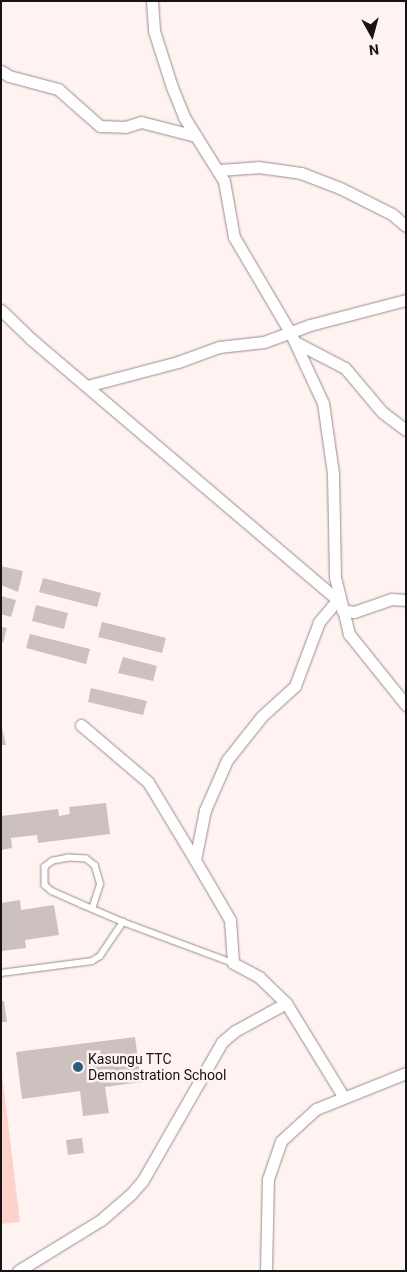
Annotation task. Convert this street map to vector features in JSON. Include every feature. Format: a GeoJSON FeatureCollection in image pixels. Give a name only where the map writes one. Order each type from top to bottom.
{"type":"FeatureCollection","features":[{"type":"Feature","properties":{"kind":"street"},"geometry":{"type":"LineString","coordinates":[[152,1],[154,31],[172,87],[184,117],[219,170],[224,181],[234,237],[242,256],[292,337],[315,382],[329,428],[338,599],[352,640],[406,705]]}},
{"type":"Feature","properties":{"kind":"street"},"geometry":{"type":"LineString","coordinates":[[1,71],[9,76],[58,89],[88,118],[100,126],[111,128],[141,122],[196,136]]}},
{"type":"Feature","properties":{"kind":"street"},"geometry":{"type":"LineString","coordinates":[[219,170],[258,167],[301,173],[340,188],[392,214],[406,226]]}},
{"type":"Feature","properties":{"kind":"street"},"geometry":{"type":"LineString","coordinates":[[87,386],[178,362],[219,347],[292,337],[406,300]]}},
{"type":"Feature","properties":{"kind":"street"},"geometry":{"type":"LineString","coordinates":[[1,310],[87,386],[338,599]]}},
{"type":"Feature","properties":{"kind":"street"},"geometry":{"type":"LineString","coordinates":[[292,337],[345,368],[382,412],[406,430]]}},
{"type":"Feature","properties":{"kind":"street"},"geometry":{"type":"LineString","coordinates":[[195,860],[206,810],[227,760],[262,716],[295,686],[319,622],[338,599]]}},
{"type":"Feature","properties":{"kind":"street"},"geometry":{"type":"LineString","coordinates":[[342,610],[354,612],[391,599],[406,600]]}},
{"type":"Feature","properties":{"kind":"street"},"geometry":{"type":"LineString","coordinates":[[81,725],[148,782],[230,920],[234,963],[259,978],[286,1003],[343,1096]]}},
{"type":"Feature","properties":{"kind":"street"},"geometry":{"type":"LineString","coordinates":[[18,1271],[101,1220],[131,1194],[143,1180],[222,1042],[235,1031],[286,1003]]}},
{"type":"Feature","properties":{"kind":"street"},"geometry":{"type":"LineString","coordinates":[[266,1271],[266,1207],[274,1156],[282,1141],[302,1119],[343,1096],[405,1076]]}},
{"type":"Feature","properties":{"kind":"lane"},"geometry":{"type":"LineString","coordinates":[[92,908],[100,884],[100,875],[95,866],[86,859],[69,858],[53,861],[45,867],[45,885],[52,891],[123,922],[234,963]]}},
{"type":"Feature","properties":{"kind":"lane"},"geometry":{"type":"LineString","coordinates":[[1,973],[92,961],[100,956],[123,922]]}},
{"type":"Feature","properties":{"kind":"shaded area"},"geometry":{"type":"Polygon","coordinates":[[[1,1065],[20,1222],[1,1224],[1,1065]]]}},
{"type":"Feature","properties":{"kind":"building"},"geometry":{"type":"Polygon","coordinates":[[[1,566],[23,571],[18,592],[1,585],[1,566]]]}},
{"type":"Feature","properties":{"kind":"building"},"geometry":{"type":"Polygon","coordinates":[[[43,578],[101,593],[97,607],[39,592],[43,578]]]}},
{"type":"Feature","properties":{"kind":"building"},"geometry":{"type":"Polygon","coordinates":[[[1,596],[16,600],[11,617],[1,614],[1,596]]]}},
{"type":"Feature","properties":{"kind":"building"},"geometry":{"type":"Polygon","coordinates":[[[36,605],[68,613],[64,629],[32,621],[36,605]]]}},
{"type":"Feature","properties":{"kind":"building"},"geometry":{"type":"Polygon","coordinates":[[[102,622],[166,638],[162,653],[98,637],[102,622]]]}},
{"type":"Feature","properties":{"kind":"building"},"geometry":{"type":"Polygon","coordinates":[[[1,627],[7,628],[3,643],[1,643],[1,627]]]}},
{"type":"Feature","properties":{"kind":"building"},"geometry":{"type":"Polygon","coordinates":[[[30,634],[90,649],[86,664],[26,648],[30,634]]]}},
{"type":"Feature","properties":{"kind":"building"},"geometry":{"type":"Polygon","coordinates":[[[123,657],[157,666],[153,681],[118,673],[123,657]]]}},
{"type":"Feature","properties":{"kind":"building"},"geometry":{"type":"Polygon","coordinates":[[[91,688],[147,701],[143,715],[88,702],[91,688]]]}},
{"type":"Feature","properties":{"kind":"building"},"geometry":{"type":"Polygon","coordinates":[[[1,724],[6,745],[1,745],[1,724]]]}},
{"type":"Feature","properties":{"kind":"building"},"geometry":{"type":"Polygon","coordinates":[[[106,803],[110,834],[38,843],[37,835],[11,838],[12,848],[1,850],[1,816],[58,809],[59,816],[70,814],[69,807],[106,803]]]}},
{"type":"Feature","properties":{"kind":"building"},"geometry":{"type":"Polygon","coordinates":[[[20,900],[21,910],[54,905],[59,935],[25,940],[26,948],[2,951],[1,903],[20,900]]]}},
{"type":"Feature","properties":{"kind":"building"},"geometry":{"type":"Polygon","coordinates":[[[1,1001],[4,1001],[7,1022],[1,1022],[1,1001]]]}},
{"type":"Feature","properties":{"kind":"building","name":"Kasungu TTC Demonstration School"},"geometry":{"type":"Polygon","coordinates":[[[135,1037],[141,1082],[105,1087],[109,1113],[83,1116],[80,1091],[22,1099],[16,1052],[135,1037]]]}},
{"type":"Feature","properties":{"kind":"building"},"geometry":{"type":"Polygon","coordinates":[[[82,1138],[84,1153],[68,1155],[66,1140],[82,1138]]]}},
{"type":"Feature","properties":{"kind":"place","name":"Kasungu TTC Demonstration School"},"geometry":{"type":"Point","coordinates":[78,1067]}}]}
